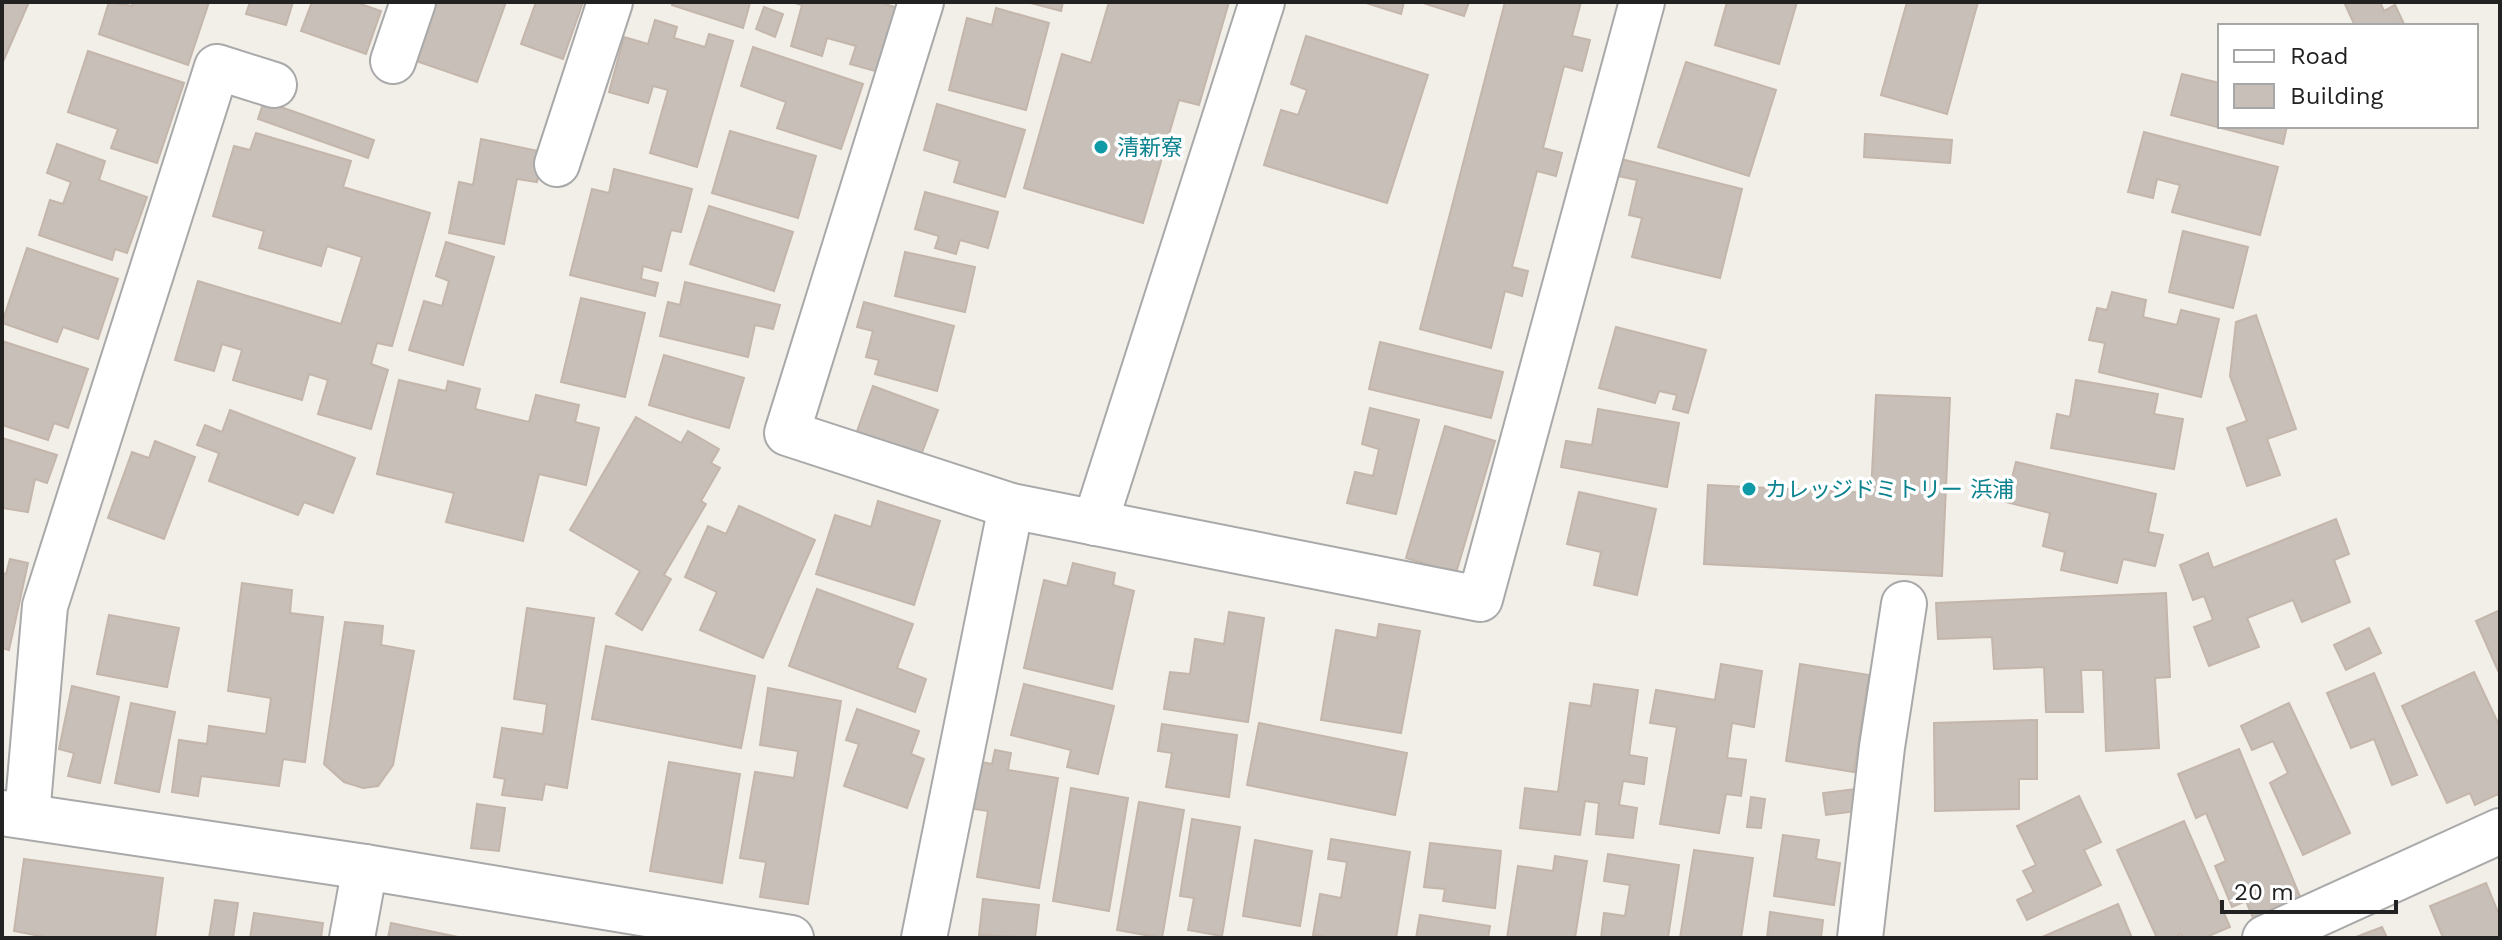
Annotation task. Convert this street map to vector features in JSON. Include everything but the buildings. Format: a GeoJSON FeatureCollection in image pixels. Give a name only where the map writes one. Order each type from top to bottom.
{"type":"FeatureCollection","features":[{"type":"Feature","properties":{"kind":"street"},"geometry":{"type":"LineString","coordinates":[[393,61],[413,2]]}},
{"type":"Feature","properties":{"kind":"street"},"geometry":{"type":"LineString","coordinates":[[557,164],[610,2]]}},
{"type":"Feature","properties":{"kind":"street"},"geometry":{"type":"LineString","coordinates":[[921,2],[787,433],[1011,506],[1480,599],[1642,2]]}},
{"type":"Feature","properties":{"kind":"street"},"geometry":{"type":"LineString","coordinates":[[1095,523],[1262,2]]}},
{"type":"Feature","properties":{"kind":"street"},"geometry":{"type":"LineString","coordinates":[[274,85],[217,67],[45,606],[14,814],[365,867],[791,938]]}},
{"type":"Feature","properties":{"kind":"street"},"geometry":{"type":"LineString","coordinates":[[924,938],[1011,506]]}},
{"type":"Feature","properties":{"kind":"street"},"geometry":{"type":"LineString","coordinates":[[1860,938],[1882,747],[1904,604]]}},
{"type":"Feature","properties":{"kind":"street"},"geometry":{"type":"LineString","coordinates":[[2265,938],[2500,831]]}},
{"type":"Feature","properties":{"kind":"street"},"geometry":{"type":"LineString","coordinates":[[352,938],[365,867]]}},
{"type":"Feature","properties":{"kind":"place","name":"清新寮"},"geometry":{"type":"Point","coordinates":[1101,147]}},
{"type":"Feature","properties":{"kind":"place","name":"カレッジドミトリー 浜浦"},"geometry":{"type":"Point","coordinates":[1749,489]}}]}
